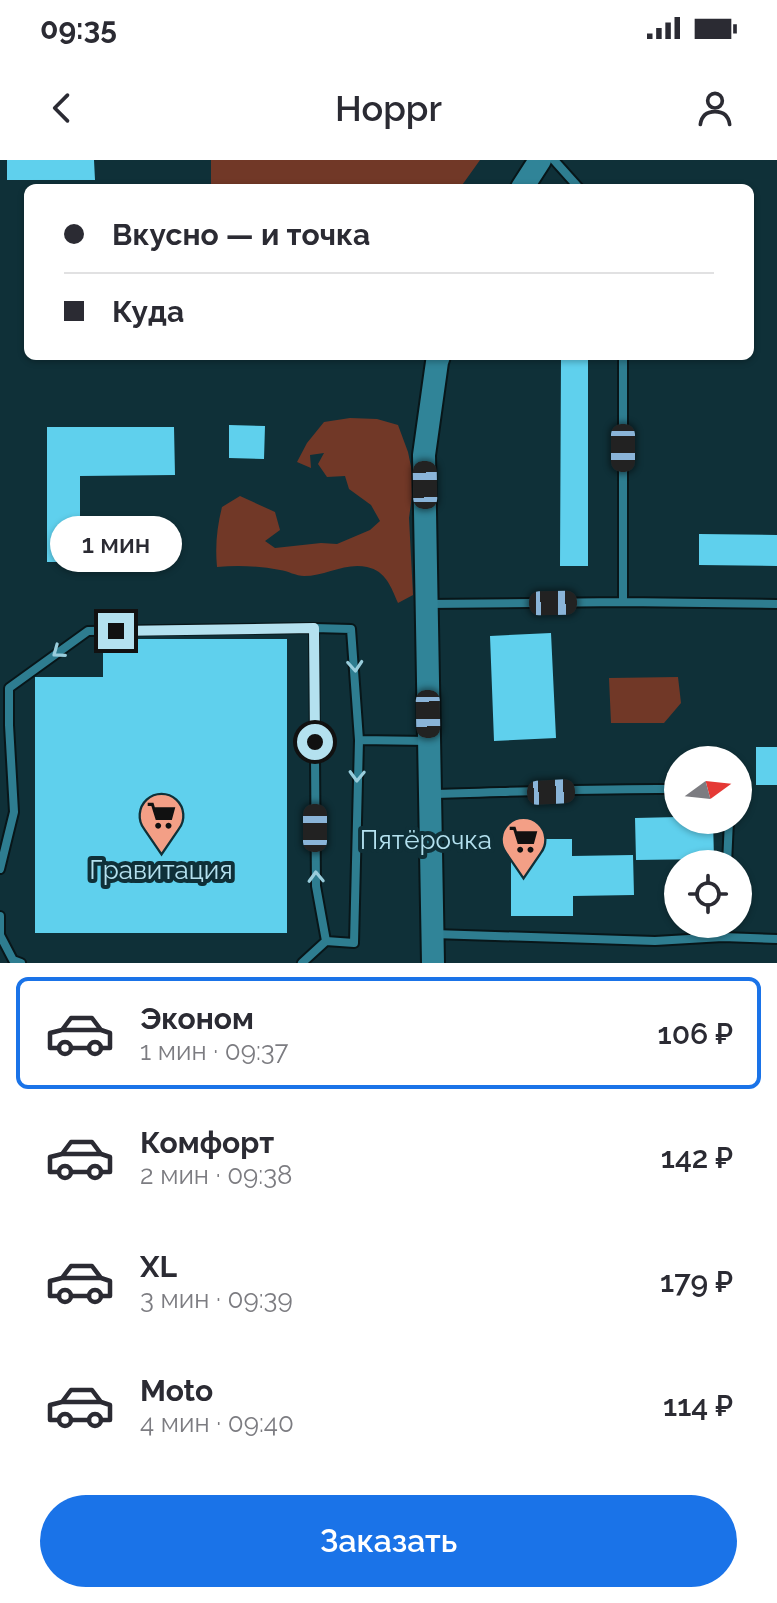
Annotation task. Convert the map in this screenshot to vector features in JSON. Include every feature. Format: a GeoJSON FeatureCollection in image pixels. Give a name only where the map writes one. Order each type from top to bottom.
{"type":"FeatureCollection","features":[{"type":"Feature","properties":{"kind":"street"},"geometry":{"type":"LineString","coordinates":[[525,184],[540,160]]}},
{"type":"Feature","properties":{"kind":"street"},"geometry":{"type":"LineString","coordinates":[[433,963],[424,455],[438,360]]}},
{"type":"Feature","properties":{"kind":"lane"},"geometry":{"type":"LineString","coordinates":[[554,160],[575,184]]}},
{"type":"Feature","properties":{"kind":"lane"},"geometry":{"type":"LineString","coordinates":[[623,360],[623,602]]}},
{"type":"Feature","properties":{"kind":"lane"},"geometry":{"type":"LineString","coordinates":[[426,604],[777,604]]}},
{"type":"Feature","properties":{"kind":"lane"},"geometry":{"type":"LineString","coordinates":[[314,628],[316,886],[326,941]]}},
{"type":"Feature","properties":{"kind":"lane"},"geometry":{"type":"LineString","coordinates":[[0,869],[14,812],[4,725],[9,688],[88,631],[351,629],[359,740],[354,943],[326,941],[302,963]]}},
{"type":"Feature","properties":{"kind":"lane"},"geometry":{"type":"LineString","coordinates":[[359,740],[429,741]]}},
{"type":"Feature","properties":{"kind":"lane"},"geometry":{"type":"LineString","coordinates":[[430,794],[664,789]]}},
{"type":"Feature","properties":{"kind":"lane"},"geometry":{"type":"LineString","coordinates":[[0,916],[0,935],[13,960],[21,963]]}},
{"type":"Feature","properties":{"kind":"lane"},"geometry":{"type":"LineString","coordinates":[[433,934],[655,941],[706,938]]}},
{"type":"Feature","properties":{"kind":"lane"},"geometry":{"type":"LineString","coordinates":[[750,938],[777,939]]}},
{"type":"Feature","properties":{"kind":"shaded area"},"geometry":{"type":"Polygon","coordinates":[[[211,160],[480,160],[463,184],[211,184],[211,160]]]}},
{"type":"Feature","properties":{"kind":"shaded area"},"geometry":{"type":"Polygon","coordinates":[[[350,418],[377,419],[398,425],[408,452],[414,481],[409,518],[413,595],[398,603],[383,576],[367,567],[351,566],[304,576],[264,568],[217,567],[217,537],[222,507],[240,496],[275,512],[280,530],[265,541],[275,548],[337,544],[370,530],[380,521],[371,505],[349,489],[345,476],[327,477],[318,464],[324,453],[310,455],[311,468],[297,462],[324,422],[350,418]]]}},
{"type":"Feature","properties":{"kind":"shaded area"},"geometry":{"type":"Polygon","coordinates":[[[678,677],[681,703],[664,723],[611,723],[609,678],[678,677]]]}},
{"type":"Feature","properties":{"kind":"building"},"geometry":{"type":"Polygon","coordinates":[[[7,160],[94,160],[95,180],[7,180],[7,160]]]}},
{"type":"Feature","properties":{"kind":"building"},"geometry":{"type":"Polygon","coordinates":[[[561,360],[588,360],[588,566],[560,566],[561,360]]]}},
{"type":"Feature","properties":{"kind":"building"},"geometry":{"type":"Polygon","coordinates":[[[229,425],[265,426],[264,459],[229,458],[229,425]]]}},
{"type":"Feature","properties":{"kind":"building"},"geometry":{"type":"Polygon","coordinates":[[[47,427],[174,427],[175,475],[80,476],[80,562],[47,562],[47,427]]]}},
{"type":"Feature","properties":{"kind":"building"},"geometry":{"type":"Polygon","coordinates":[[[699,534],[777,535],[777,566],[699,565],[699,534]]]}},
{"type":"Feature","properties":{"kind":"building"},"geometry":{"type":"Polygon","coordinates":[[[551,633],[556,738],[494,741],[490,636],[551,633]]]}},
{"type":"Feature","properties":{"kind":"building","name":"Гравитация"},"geometry":{"type":"Polygon","coordinates":[[[103,639],[287,639],[287,933],[35,933],[35,677],[103,677],[103,639]]]}},
{"type":"Feature","properties":{"kind":"building"},"geometry":{"type":"Polygon","coordinates":[[[756,747],[777,747],[777,785],[756,785],[756,747]]]}},
{"type":"Feature","properties":{"kind":"building"},"geometry":{"type":"Polygon","coordinates":[[[664,817],[664,834],[713,834],[714,850],[664,850],[664,860],[636,860],[635,818],[664,817]]]}},
{"type":"Feature","properties":{"kind":"building"},"geometry":{"type":"Polygon","coordinates":[[[511,839],[572,839],[572,856],[633,855],[634,895],[573,896],[573,916],[511,916],[511,839]]]}},
{"type":"Feature","properties":{"kind":"place","name":"Гравитация"},"geometry":{"type":"Point","coordinates":[161,854]}},
{"type":"Feature","properties":{"kind":"place","name":"Пятёрочка"},"geometry":{"type":"Point","coordinates":[523,879]}},
{"type":"Feature","properties":{"kind":"route"},"geometry":{"type":"LineString","coordinates":[[116,631],[314,628],[315,742]]}}]}
